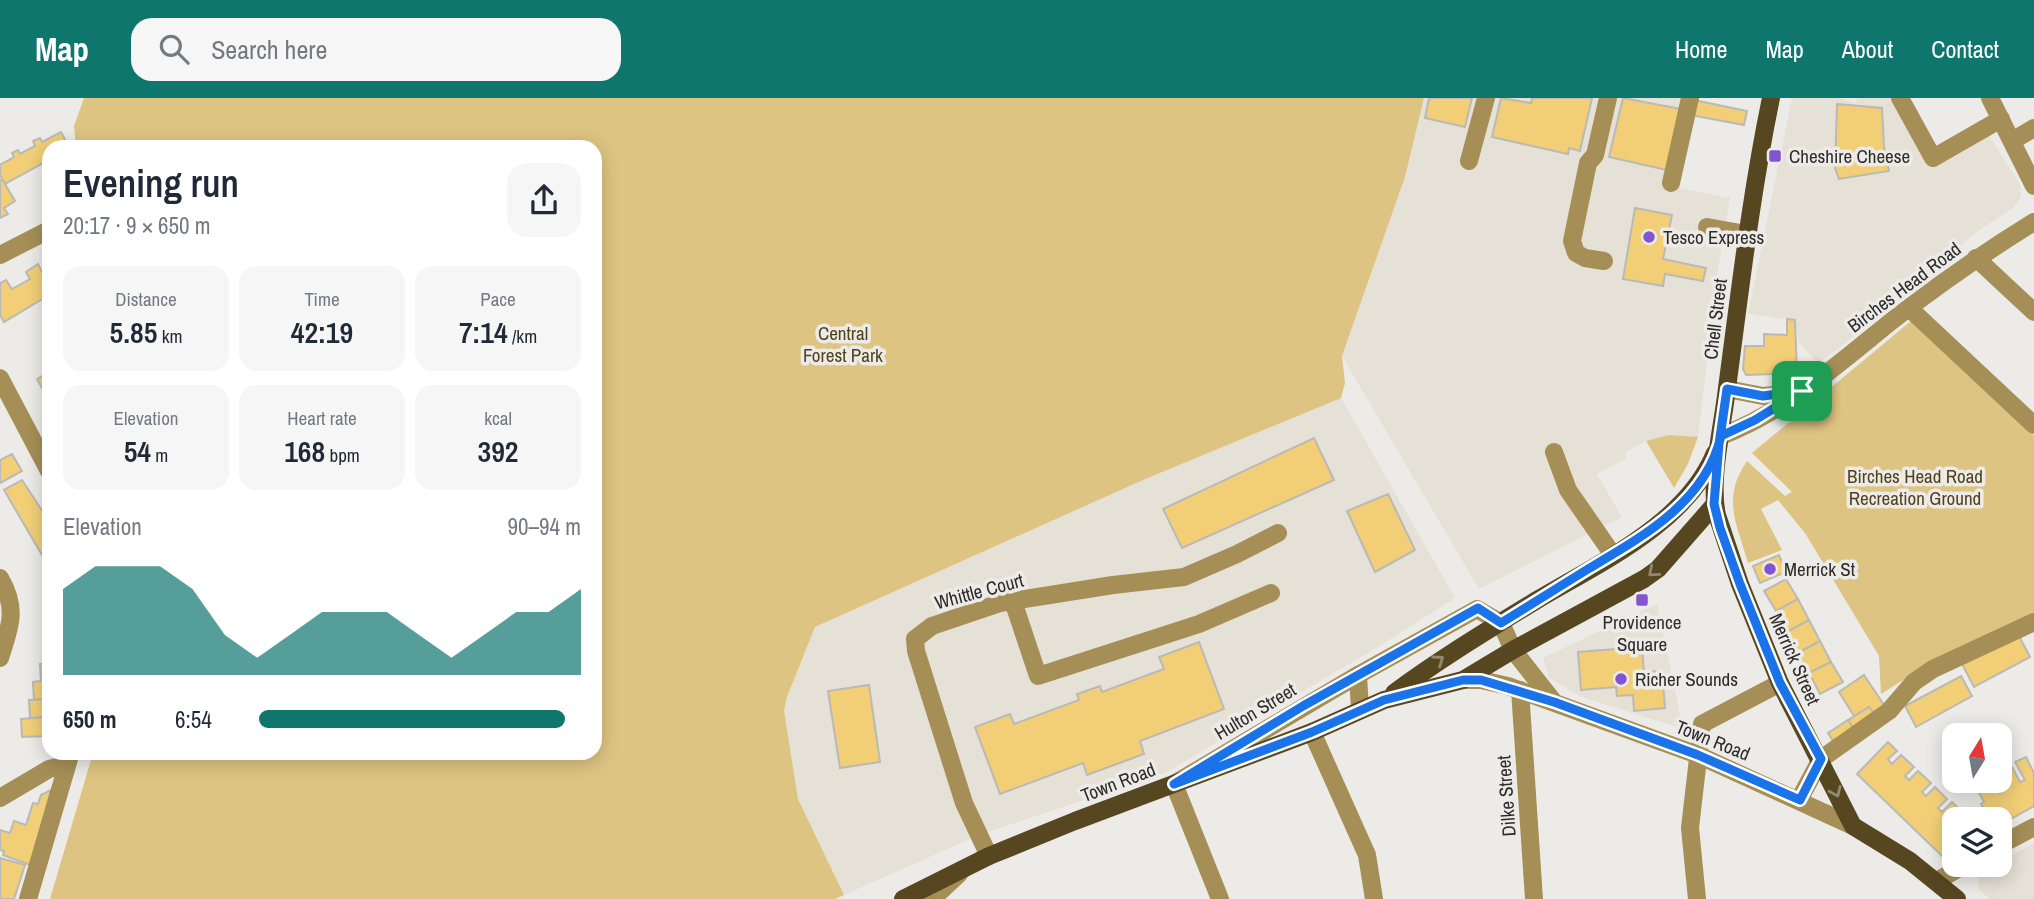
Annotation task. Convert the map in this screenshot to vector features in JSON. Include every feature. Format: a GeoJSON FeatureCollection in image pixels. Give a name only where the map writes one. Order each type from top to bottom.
{"type":"FeatureCollection","features":[{"type":"Feature","properties":{"kind":"main road","name":"Chell Street"},"geometry":{"type":"LineString","coordinates":[[1714,504],[1746,234],[1769,98]]}},
{"type":"Feature","properties":{"kind":"main road"},"geometry":{"type":"LineString","coordinates":[[1384,700],[1445,656],[1613,555],[1659,524],[1696,488],[1713,460],[1720,440]]}},
{"type":"Feature","properties":{"kind":"main road"},"geometry":{"type":"LineString","coordinates":[[1463,680],[1644,579],[1658,569],[1714,504]]}},
{"type":"Feature","properties":{"kind":"main road","name":"Merrick Street"},"geometry":{"type":"LineString","coordinates":[[1714,504],[1740,584],[1780,683],[1853,826]]}},
{"type":"Feature","properties":{"kind":"main road"},"geometry":{"type":"LineString","coordinates":[[1659,524],[1682,520],[1699,522],[1722,533]]}},
{"type":"Feature","properties":{"kind":"main road","name":"Town Road"},"geometry":{"type":"LineString","coordinates":[[903,899],[989,856],[1312,732],[1384,700],[1463,680]]}},
{"type":"Feature","properties":{"kind":"main road"},"geometry":{"type":"LineString","coordinates":[[1853,826],[1910,861],[1957,899]]}},
{"type":"Feature","properties":{"kind":"street"},"geometry":{"type":"LineString","coordinates":[[1469,161],[1486,98]]}},
{"type":"Feature","properties":{"kind":"street"},"geometry":{"type":"LineString","coordinates":[[1604,261],[1585,258],[1576,253],[1572,241],[1588,163],[1595,155],[1608,98]]}},
{"type":"Feature","properties":{"kind":"street"},"geometry":{"type":"LineString","coordinates":[[1671,183],[1690,98]]}},
{"type":"Feature","properties":{"kind":"street"},"geometry":{"type":"LineString","coordinates":[[1900,98],[1933,158],[2001,119]]}},
{"type":"Feature","properties":{"kind":"street"},"geometry":{"type":"LineString","coordinates":[[1990,98],[2034,186]]}},
{"type":"Feature","properties":{"kind":"street"},"geometry":{"type":"LineString","coordinates":[[2012,141],[2034,128]]}},
{"type":"Feature","properties":{"kind":"street","name":"Birches Head Road"},"geometry":{"type":"LineString","coordinates":[[1720,440],[1802,391],[1976,258],[2034,222]]}},
{"type":"Feature","properties":{"kind":"street"},"geometry":{"type":"LineString","coordinates":[[1707,227],[1746,234]]}},
{"type":"Feature","properties":{"kind":"street"},"geometry":{"type":"LineString","coordinates":[[0,255],[42,234]]}},
{"type":"Feature","properties":{"kind":"street"},"geometry":{"type":"LineString","coordinates":[[1976,258],[2034,312]]}},
{"type":"Feature","properties":{"kind":"street"},"geometry":{"type":"LineString","coordinates":[[1909,308],[2034,425]]}},
{"type":"Feature","properties":{"kind":"street"},"geometry":{"type":"LineString","coordinates":[[2,384],[42,446]]}},
{"type":"Feature","properties":{"kind":"street"},"geometry":{"type":"LineString","coordinates":[[1727,389],[1763,396],[1802,391]]}},
{"type":"Feature","properties":{"kind":"street"},"geometry":{"type":"LineString","coordinates":[[1554,452],[1568,491],[1613,555]]}},
{"type":"Feature","properties":{"kind":"street","name":"Whittle Court"},"geometry":{"type":"LineString","coordinates":[[989,856],[964,803],[916,650],[915,639],[932,626],[1013,601],[1184,577],[1278,533]]}},
{"type":"Feature","properties":{"kind":"street"},"geometry":{"type":"LineString","coordinates":[[0,578],[6,588],[12,619],[0,658]]}},
{"type":"Feature","properties":{"kind":"street"},"geometry":{"type":"LineString","coordinates":[[1013,601],[1038,676],[1199,624],[1271,593]]}},
{"type":"Feature","properties":{"kind":"street","name":"Hulton Street"},"geometry":{"type":"LineString","coordinates":[[1174,784],[1358,675],[1478,608],[1501,623]]}},
{"type":"Feature","properties":{"kind":"street"},"geometry":{"type":"LineString","coordinates":[[1800,800],[1821,759],[1889,711],[1920,677],[2034,622]]}},
{"type":"Feature","properties":{"kind":"street"},"geometry":{"type":"LineString","coordinates":[[1501,623],[1513,650],[1554,702]]}},
{"type":"Feature","properties":{"kind":"street"},"geometry":{"type":"LineString","coordinates":[[1358,675],[1360,710]]}},
{"type":"Feature","properties":{"kind":"street","name":"Town Road"},"geometry":{"type":"LineString","coordinates":[[1463,680],[1481,680],[1520,690],[1698,755],[1853,826]]}},
{"type":"Feature","properties":{"kind":"street"},"geometry":{"type":"LineString","coordinates":[[1697,899],[1690,828],[1702,723],[1780,683]]}},
{"type":"Feature","properties":{"kind":"street","name":"Dilke Street"},"geometry":{"type":"LineString","coordinates":[[1520,690],[1534,899]]}},
{"type":"Feature","properties":{"kind":"street"},"geometry":{"type":"LineString","coordinates":[[1312,732],[1367,855],[1374,899]]}},
{"type":"Feature","properties":{"kind":"street"},"geometry":{"type":"LineString","coordinates":[[0,798],[68,761]]}},
{"type":"Feature","properties":{"kind":"street"},"geometry":{"type":"LineString","coordinates":[[28,899],[68,761]]}},
{"type":"Feature","properties":{"kind":"street"},"geometry":{"type":"LineString","coordinates":[[1174,784],[1220,899]]}},
{"type":"Feature","properties":{"kind":"street"},"geometry":{"type":"LineString","coordinates":[[2012,839],[2034,827]]}},
{"type":"Feature","properties":{"kind":"street"},"geometry":{"type":"LineString","coordinates":[[932,899],[964,869]]}},
{"type":"Feature","properties":{"kind":"street"},"geometry":{"type":"LineString","coordinates":[[1937,881],[1944,877]]}},
{"type":"Feature","properties":{"kind":"shaded area"},"geometry":{"type":"Polygon","coordinates":[[[1424,98],[1683,98],[1664,185],[1730,198],[1718,268],[1698,437],[1669,435],[1646,441],[1625,453],[1627,458],[1597,474],[1622,517],[1479,589],[1342,356],[1405,177],[1424,98]]]}},
{"type":"Feature","properties":{"kind":"shaded area"},"geometry":{"type":"Polygon","coordinates":[[[1792,98],[1838,98],[1856,103],[1857,98],[1894,98],[1931,162],[1987,132],[2020,185],[2021,194],[2013,208],[1978,231],[1837,350],[1817,363],[1799,342],[1795,320],[1748,314],[1792,98]]]}},
{"type":"Feature","properties":{"kind":"shaded area"},"geometry":{"type":"Polygon","coordinates":[[[1341,398],[1455,598],[1165,773],[979,835],[844,895],[798,799],[783,717],[787,697],[815,627],[1143,480],[1341,398]]]}},
{"type":"Feature","properties":{"kind":"shaded area"},"geometry":{"type":"Polygon","coordinates":[[[1657,604],[1683,729],[1582,697],[1549,678],[1543,658],[1657,604]]]}},
{"type":"Feature","properties":{"kind":"shaded area"},"geometry":{"type":"Polygon","coordinates":[[[2034,843],[2034,899],[1989,899],[1979,889],[1979,877],[2012,877],[2012,855],[2034,843]]]}},
{"type":"Feature","properties":{"kind":"green space","name":"Central Forest Park"},"geometry":{"type":"Polygon","coordinates":[[[84,98],[1424,98],[1405,177],[1342,356],[1345,383],[1341,398],[1143,480],[815,627],[784,711],[798,799],[844,895],[835,899],[50,899],[91,760],[602,760],[602,140],[75,140],[74,126],[84,98]]]}},
{"type":"Feature","properties":{"kind":"green space","name":"Birches Head Road Recreation Ground"},"geometry":{"type":"Polygon","coordinates":[[[1911,321],[2034,436],[2034,613],[1908,677],[1881,694],[1879,656],[1805,533],[1778,500],[1761,509],[1782,550],[1748,563],[1736,523],[1733,499],[1739,475],[1747,461],[1785,496],[1792,492],[1752,453],[1911,321]]]}},
{"type":"Feature","properties":{"kind":"green space"},"geometry":{"type":"Polygon","coordinates":[[[1669,435],[1698,437],[1688,464],[1674,488],[1646,441],[1669,435]]]}},
{"type":"Feature","properties":{"kind":"building"},"geometry":{"type":"Polygon","coordinates":[[[1429,98],[1472,98],[1465,127],[1425,118],[1429,98]]]}},
{"type":"Feature","properties":{"kind":"building"},"geometry":{"type":"Polygon","coordinates":[[[1501,98],[1531,103],[1532,98],[1592,98],[1580,151],[1569,148],[1568,154],[1492,137],[1501,98]]]}},
{"type":"Feature","properties":{"kind":"building"},"geometry":{"type":"Polygon","coordinates":[[[1623,98],[1681,109],[1667,170],[1609,157],[1623,98]]]}},
{"type":"Feature","properties":{"kind":"building"},"geometry":{"type":"Polygon","coordinates":[[[1694,100],[1747,111],[1744,125],[1690,115],[1694,100]]]}},
{"type":"Feature","properties":{"kind":"building"},"geometry":{"type":"Polygon","coordinates":[[[1837,104],[1882,108],[1884,147],[1889,171],[1839,179],[1835,168],[1837,104]]]}},
{"type":"Feature","properties":{"kind":"building"},"geometry":{"type":"Polygon","coordinates":[[[61,132],[65,140],[46,140],[61,132]]]}},
{"type":"Feature","properties":{"kind":"building"},"geometry":{"type":"Polygon","coordinates":[[[40,138],[42,164],[5,184],[0,175],[0,165],[14,157],[12,153],[18,150],[20,154],[35,146],[33,141],[40,138]]]}},
{"type":"Feature","properties":{"kind":"building"},"geometry":{"type":"Polygon","coordinates":[[[2,179],[15,201],[4,208],[8,214],[0,218],[0,181],[2,179]]]}},
{"type":"Feature","properties":{"kind":"building","name":"Tesco Express"},"geometry":{"type":"Polygon","coordinates":[[[1635,208],[1672,215],[1663,259],[1706,268],[1703,281],[1665,274],[1663,286],[1623,279],[1635,208]]]}},
{"type":"Feature","properties":{"kind":"building"},"geometry":{"type":"Polygon","coordinates":[[[38,264],[42,272],[42,299],[4,322],[0,315],[0,283],[6,280],[12,289],[30,279],[26,272],[38,264]]]}},
{"type":"Feature","properties":{"kind":"building"},"geometry":{"type":"Polygon","coordinates":[[[1787,319],[1795,320],[1797,373],[1746,375],[1743,369],[1745,346],[1764,346],[1764,334],[1787,335],[1787,319]]]}},
{"type":"Feature","properties":{"kind":"building"},"geometry":{"type":"Polygon","coordinates":[[[1314,438],[1334,480],[1182,548],[1163,509],[1314,438]]]}},
{"type":"Feature","properties":{"kind":"building"},"geometry":{"type":"Polygon","coordinates":[[[12,454],[22,471],[0,483],[0,460],[12,454]]]}},
{"type":"Feature","properties":{"kind":"building"},"geometry":{"type":"Polygon","coordinates":[[[22,480],[42,510],[42,555],[4,490],[22,480]]]}},
{"type":"Feature","properties":{"kind":"building"},"geometry":{"type":"Polygon","coordinates":[[[1388,494],[1415,550],[1375,572],[1347,511],[1388,494]]]}},
{"type":"Feature","properties":{"kind":"building","name":"Merrick St"},"geometry":{"type":"Polygon","coordinates":[[[1779,555],[1786,572],[1760,583],[1753,566],[1779,555]]]}},
{"type":"Feature","properties":{"kind":"building"},"geometry":{"type":"Polygon","coordinates":[[[1786,579],[1798,599],[1776,611],[1764,591],[1786,579]]]}},
{"type":"Feature","properties":{"kind":"building"},"geometry":{"type":"Polygon","coordinates":[[[1798,599],[1809,620],[1787,632],[1776,611],[1798,599]]]}},
{"type":"Feature","properties":{"kind":"building"},"geometry":{"type":"Polygon","coordinates":[[[1809,620],[1820,641],[1798,653],[1787,632],[1809,620]]]}},
{"type":"Feature","properties":{"kind":"building"},"geometry":{"type":"Polygon","coordinates":[[[2018,634],[2030,657],[1974,687],[1962,664],[2018,634]]]}},
{"type":"Feature","properties":{"kind":"building"},"geometry":{"type":"Polygon","coordinates":[[[1820,641],[1831,662],[1809,673],[1798,653],[1820,641]]]}},
{"type":"Feature","properties":{"kind":"building"},"geometry":{"type":"Polygon","coordinates":[[[1199,642],[1224,709],[1140,741],[1144,754],[1087,775],[1083,763],[1000,794],[975,727],[1010,714],[1014,724],[1079,700],[1077,694],[1100,686],[1102,692],[1164,669],[1159,657],[1199,642]]]}},
{"type":"Feature","properties":{"kind":"building","name":"Richer Sounds"},"geometry":{"type":"Polygon","coordinates":[[[1642,647],[1644,672],[1662,671],[1665,708],[1634,711],[1633,695],[1617,696],[1616,687],[1581,690],[1578,652],[1642,647]]]}},
{"type":"Feature","properties":{"kind":"building"},"geometry":{"type":"Polygon","coordinates":[[[1831,662],[1843,682],[1820,694],[1809,673],[1831,662]]]}},
{"type":"Feature","properties":{"kind":"building"},"geometry":{"type":"Polygon","coordinates":[[[1864,675],[1884,705],[1876,716],[1869,707],[1854,716],[1839,692],[1864,675]]]}},
{"type":"Feature","properties":{"kind":"building"},"geometry":{"type":"Polygon","coordinates":[[[1961,676],[1972,696],[1916,727],[1905,706],[1961,676]]]}},
{"type":"Feature","properties":{"kind":"building"},"geometry":{"type":"Polygon","coordinates":[[[42,681],[42,699],[34,700],[33,682],[42,681]]]}},
{"type":"Feature","properties":{"kind":"building"},"geometry":{"type":"Polygon","coordinates":[[[869,685],[880,762],[840,768],[828,691],[869,685]]]}},
{"type":"Feature","properties":{"kind":"building"},"geometry":{"type":"Polygon","coordinates":[[[42,699],[42,717],[30,718],[29,700],[42,699]]]}},
{"type":"Feature","properties":{"kind":"building"},"geometry":{"type":"Polygon","coordinates":[[[1869,707],[1876,716],[1853,728],[1848,720],[1869,707]]]}},
{"type":"Feature","properties":{"kind":"building"},"geometry":{"type":"Polygon","coordinates":[[[42,717],[42,736],[22,737],[21,719],[42,717]]]}},
{"type":"Feature","properties":{"kind":"building"},"geometry":{"type":"Polygon","coordinates":[[[1848,720],[1853,728],[1833,741],[1828,733],[1848,720]]]}},
{"type":"Feature","properties":{"kind":"building"},"geometry":{"type":"Polygon","coordinates":[[[1888,742],[1897,751],[1888,759],[1892,764],[1901,755],[1914,767],[1905,776],[1909,780],[1918,771],[1931,783],[1922,792],[1926,796],[1935,787],[1947,799],[1938,808],[1942,812],[1942,856],[1857,774],[1888,742]]]}},
{"type":"Feature","properties":{"kind":"building"},"geometry":{"type":"Polygon","coordinates":[[[2026,757],[2034,773],[2034,806],[2012,818],[2012,807],[1983,807],[1981,804],[1984,802],[1979,793],[2012,793],[2012,767],[2020,782],[2025,780],[2015,762],[2026,757]]]}},
{"type":"Feature","properties":{"kind":"building"},"geometry":{"type":"Polygon","coordinates":[[[51,790],[30,865],[3,855],[4,851],[0,850],[0,830],[10,833],[14,821],[26,825],[33,803],[38,804],[41,795],[51,790]]]}},
{"type":"Feature","properties":{"kind":"building"},"geometry":{"type":"Polygon","coordinates":[[[0,858],[25,865],[14,899],[0,899],[0,858]]]}},
{"type":"Feature","properties":{"kind":"place","name":"Cheshire Cheese"},"geometry":{"type":"Point","coordinates":[1775,156]}},
{"type":"Feature","properties":{"kind":"place","name":"Tesco Express"},"geometry":{"type":"Point","coordinates":[1649,237]}},
{"type":"Feature","properties":{"kind":"place","name":"Merrick St"},"geometry":{"type":"Point","coordinates":[1770,569]}},
{"type":"Feature","properties":{"kind":"place","name":"Providence Square"},"geometry":{"type":"Point","coordinates":[1642,600]}},
{"type":"Feature","properties":{"kind":"place","name":"Richer Sounds"},"geometry":{"type":"Point","coordinates":[1621,679]}},
{"type":"Feature","properties":{"kind":"route"},"geometry":{"type":"LineString","coordinates":[[1802,391],[1763,396],[1727,389],[1721,436],[1719,444],[1714,504],[1740,584],[1780,683],[1821,759],[1800,800],[1698,755],[1508,686],[1481,680],[1463,680],[1384,700],[1312,732],[1174,784],[1303,706],[1478,608],[1501,623],[1644,535],[1676,509],[1696,488],[1713,460],[1721,436],[1774,410],[1802,391]]}}]}
